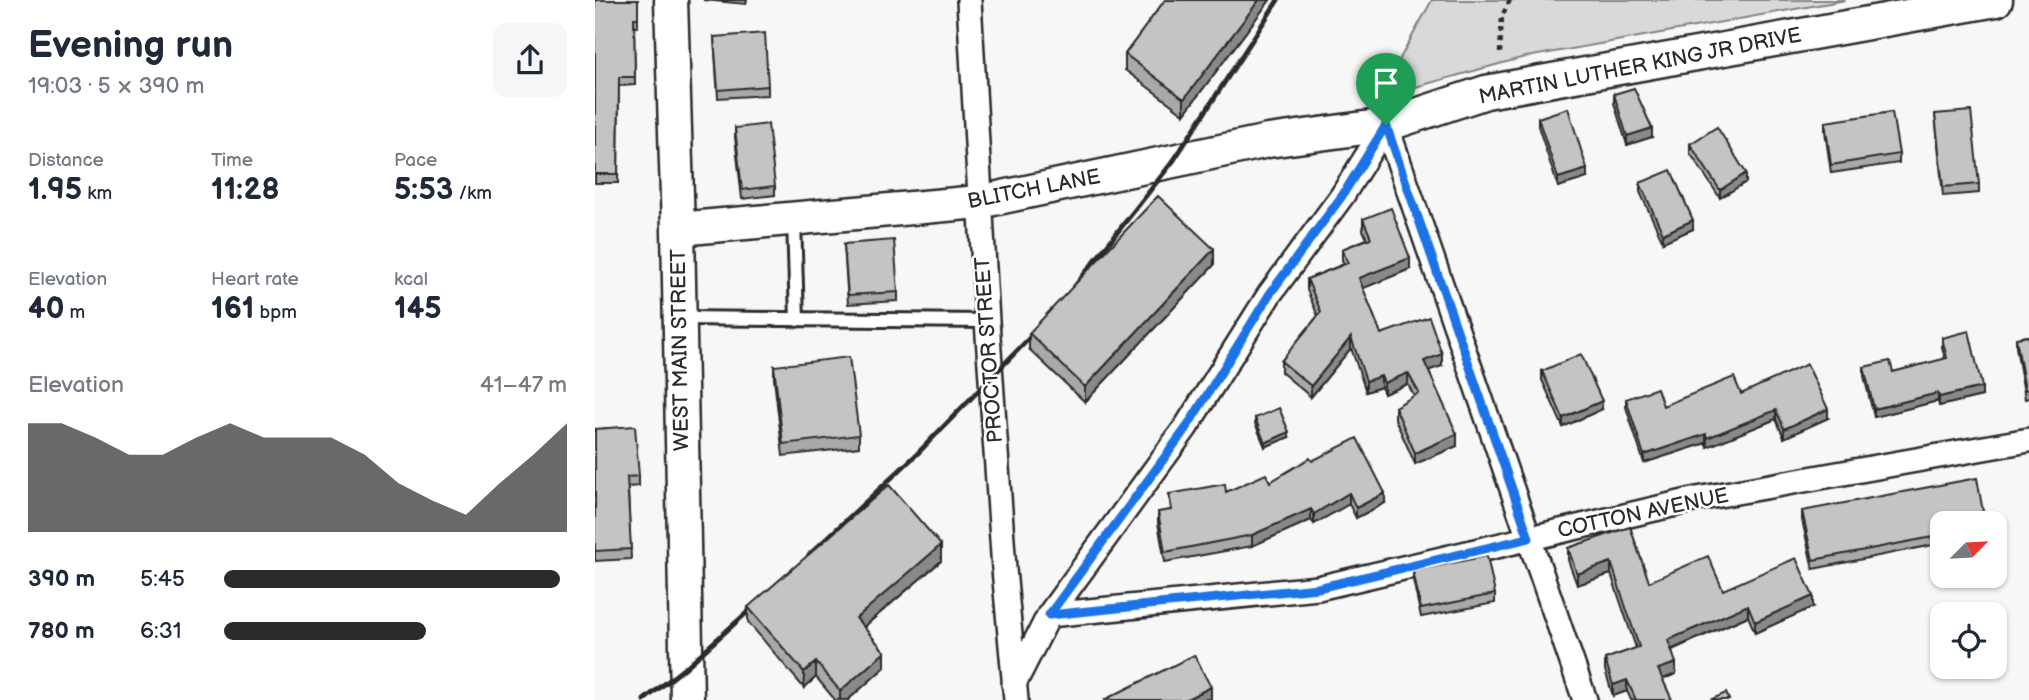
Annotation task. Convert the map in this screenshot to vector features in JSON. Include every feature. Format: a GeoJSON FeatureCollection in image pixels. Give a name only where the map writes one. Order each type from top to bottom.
{"type":"FeatureCollection","features":[{"type":"Feature","properties":{"kind":"street","name":"WEST MAIN STREET"},"geometry":{"type":"LineString","coordinates":[[671,0],[687,700]]}},
{"type":"Feature","properties":{"kind":"street","name":"PROCTOR STREET"},"geometry":{"type":"LineString","coordinates":[[968,0],[1012,695]]}},
{"type":"Feature","properties":{"kind":"street","name":"MARTIN LUTHER KING JR DRIVE"},"geometry":{"type":"LineString","coordinates":[[1386,125],[1486,92],[1997,0]]}},
{"type":"Feature","properties":{"kind":"street","name":"BLITCH LANE"},"geometry":{"type":"LineString","coordinates":[[678,229],[979,202],[1268,141],[1386,125]]}},
{"type":"Feature","properties":{"kind":"street"},"geometry":{"type":"LineString","coordinates":[[1386,125],[1585,700]]}},
{"type":"Feature","properties":{"kind":"street"},"geometry":{"type":"LineString","coordinates":[[1012,695],[1049,615],[1187,427],[1269,295],[1342,196],[1386,125]]}},
{"type":"Feature","properties":{"kind":"street","name":"COTTON AVENUE"},"geometry":{"type":"LineString","coordinates":[[1049,615],[1318,588],[1697,499],[2029,440]]}},
{"type":"Feature","properties":{"kind":"lane"},"geometry":{"type":"LineString","coordinates":[[795,219],[797,320]]}},
{"type":"Feature","properties":{"kind":"lane"},"geometry":{"type":"LineString","coordinates":[[680,318],[987,321]]}},
{"type":"Feature","properties":{"kind":"path"},"geometry":{"type":"LineString","coordinates":[[1500,53],[1502,16],[1510,0]]}},
{"type":"Feature","properties":{"kind":"shaded area"},"geometry":{"type":"Polygon","coordinates":[[[1432,0],[1846,0],[1521,58],[1379,97],[1432,0]]]}},
{"type":"Feature","properties":{"kind":"building"},"geometry":{"type":"Polygon","coordinates":[[[595,0],[638,0],[638,18],[634,18],[635,77],[619,77],[618,174],[595,174],[595,0]]]}},
{"type":"Feature","properties":{"kind":"building"},"geometry":{"type":"Polygon","coordinates":[[[1165,0],[1259,0],[1184,99],[1125,54],[1165,0]]]}},
{"type":"Feature","properties":{"kind":"building"},"geometry":{"type":"Polygon","coordinates":[[[765,33],[768,86],[718,90],[714,37],[765,33]]]}},
{"type":"Feature","properties":{"kind":"building"},"geometry":{"type":"Polygon","coordinates":[[[1634,88],[1652,128],[1627,136],[1614,94],[1634,88]]]}},
{"type":"Feature","properties":{"kind":"building"},"geometry":{"type":"Polygon","coordinates":[[[1568,108],[1587,169],[1558,178],[1538,118],[1568,108]]]}},
{"type":"Feature","properties":{"kind":"building"},"geometry":{"type":"Polygon","coordinates":[[[1971,111],[1979,184],[1943,187],[1935,114],[1971,111]]]}},
{"type":"Feature","properties":{"kind":"building"},"geometry":{"type":"Polygon","coordinates":[[[1892,112],[1899,154],[1831,165],[1825,122],[1892,112]]]}},
{"type":"Feature","properties":{"kind":"building"},"geometry":{"type":"Polygon","coordinates":[[[768,124],[775,186],[742,190],[735,128],[768,124]]]}},
{"type":"Feature","properties":{"kind":"building"},"geometry":{"type":"Polygon","coordinates":[[[1717,127],[1746,173],[1720,190],[1690,144],[1717,127]]]}},
{"type":"Feature","properties":{"kind":"building"},"geometry":{"type":"Polygon","coordinates":[[[1671,170],[1693,220],[1663,234],[1640,183],[1671,170]]]}},
{"type":"Feature","properties":{"kind":"building"},"geometry":{"type":"Polygon","coordinates":[[[1158,196],[1214,249],[1085,387],[1029,333],[1158,196]]]}},
{"type":"Feature","properties":{"kind":"building"},"geometry":{"type":"Polygon","coordinates":[[[1391,208],[1410,258],[1359,278],[1381,334],[1429,317],[1442,354],[1424,361],[1457,434],[1415,453],[1395,407],[1419,393],[1408,373],[1384,383],[1381,376],[1366,381],[1351,337],[1311,386],[1281,361],[1321,312],[1307,279],[1348,263],[1342,249],[1371,238],[1363,219],[1391,208]]]}},
{"type":"Feature","properties":{"kind":"building"},"geometry":{"type":"Polygon","coordinates":[[[894,240],[898,292],[848,295],[844,244],[894,240]]]}},
{"type":"Feature","properties":{"kind":"building"},"geometry":{"type":"Polygon","coordinates":[[[1969,331],[1982,387],[1939,397],[1938,393],[1874,409],[1864,367],[1890,361],[1893,372],[1947,358],[1942,338],[1969,331]]]}},
{"type":"Feature","properties":{"kind":"building"},"geometry":{"type":"Polygon","coordinates":[[[2029,336],[2029,389],[2025,390],[2016,338],[2029,336]]]}},
{"type":"Feature","properties":{"kind":"building"},"geometry":{"type":"Polygon","coordinates":[[[1581,354],[1602,401],[1563,418],[1542,371],[1581,354]]]}},
{"type":"Feature","properties":{"kind":"building"},"geometry":{"type":"Polygon","coordinates":[[[849,357],[859,435],[783,444],[774,366],[849,357]]]}},
{"type":"Feature","properties":{"kind":"building"},"geometry":{"type":"Polygon","coordinates":[[[1807,364],[1828,409],[1784,429],[1776,410],[1707,438],[1706,434],[1644,455],[1626,399],[1657,388],[1663,406],[1734,377],[1741,394],[1807,364]]]}},
{"type":"Feature","properties":{"kind":"building"},"geometry":{"type":"Polygon","coordinates":[[[1279,408],[1289,432],[1265,443],[1255,418],[1279,408]]]}},
{"type":"Feature","properties":{"kind":"building"},"geometry":{"type":"Polygon","coordinates":[[[635,426],[639,476],[627,477],[631,549],[595,551],[595,429],[635,426]]]}},
{"type":"Feature","properties":{"kind":"building"},"geometry":{"type":"Polygon","coordinates":[[[1357,438],[1385,493],[1356,508],[1349,493],[1314,514],[1311,509],[1252,535],[1165,552],[1158,512],[1172,510],[1169,494],[1225,484],[1226,492],[1266,474],[1270,482],[1310,458],[1312,461],[1357,438]]]}},
{"type":"Feature","properties":{"kind":"building"},"geometry":{"type":"Polygon","coordinates":[[[1977,478],[1983,511],[1930,511],[1930,538],[1813,560],[1802,511],[1977,478]]]}},
{"type":"Feature","properties":{"kind":"building"},"geometry":{"type":"Polygon","coordinates":[[[889,485],[941,545],[856,618],[885,652],[840,691],[816,662],[804,672],[748,607],[889,485]]]}},
{"type":"Feature","properties":{"kind":"building"},"geometry":{"type":"Polygon","coordinates":[[[1630,527],[1649,582],[1708,556],[1723,590],[1796,558],[1813,596],[1755,622],[1748,605],[1668,640],[1676,663],[1658,669],[1672,700],[1636,700],[1627,680],[1613,685],[1605,659],[1639,647],[1611,562],[1577,574],[1568,548],[1630,527]]]}},
{"type":"Feature","properties":{"kind":"building"},"geometry":{"type":"Polygon","coordinates":[[[1487,556],[1495,594],[1421,609],[1413,571],[1487,556]]]}},
{"type":"Feature","properties":{"kind":"building"},"geometry":{"type":"Polygon","coordinates":[[[1194,655],[1211,687],[1185,700],[1104,700],[1194,655]]]}},
{"type":"Feature","properties":{"kind":"building"},"geometry":{"type":"Polygon","coordinates":[[[1726,693],[1729,700],[1710,700],[1726,693]]]}},
{"type":"Feature","properties":{"kind":"railway"},"geometry":{"type":"LineString","coordinates":[[1075,286],[1174,160],[1278,0]]}},
{"type":"Feature","properties":{"kind":"railway"},"geometry":{"type":"LineString","coordinates":[[810,554],[917,454],[1041,326]]}},
{"type":"Feature","properties":{"kind":"railway"},"geometry":{"type":"LineString","coordinates":[[644,700],[686,667],[761,600]]}},
{"type":"Feature","properties":{"kind":"route"},"geometry":{"type":"LineString","coordinates":[[1386,125],[1529,538],[1318,588],[1049,615],[1187,427],[1269,295],[1342,196],[1386,125]]}}]}
